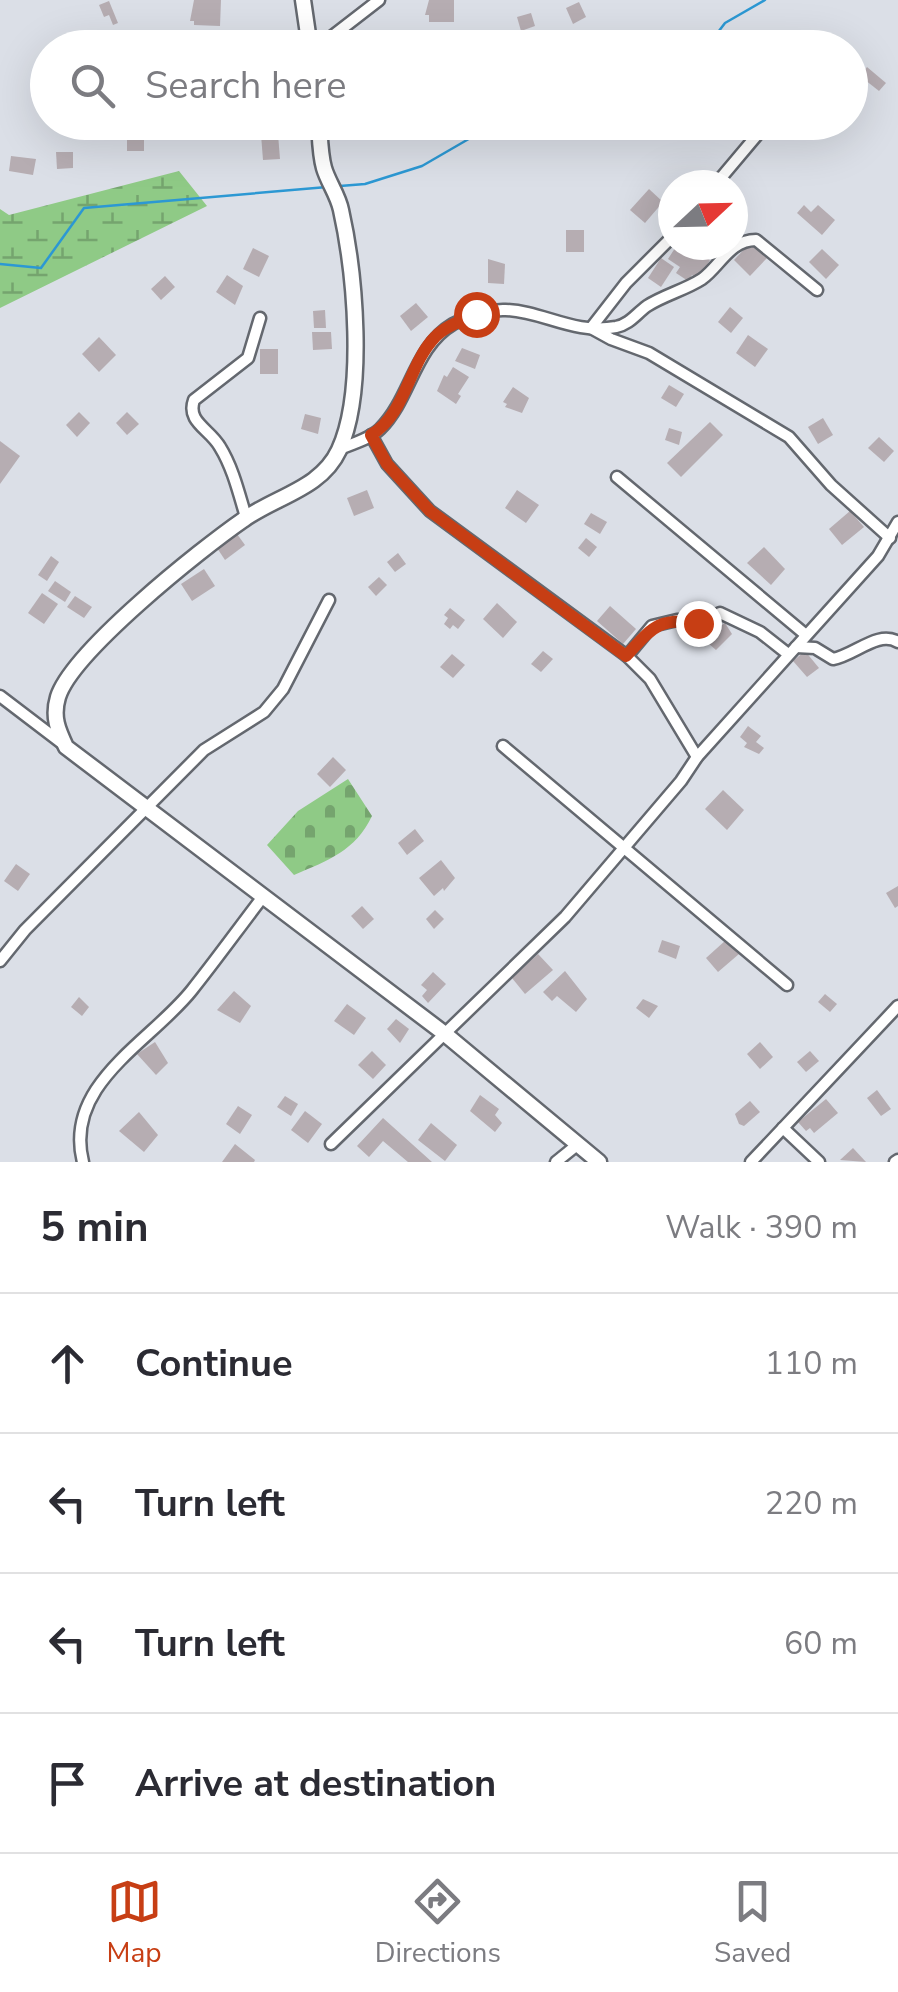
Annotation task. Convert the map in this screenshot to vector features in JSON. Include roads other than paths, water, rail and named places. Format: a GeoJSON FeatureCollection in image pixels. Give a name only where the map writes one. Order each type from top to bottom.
{"type":"FeatureCollection","features":[{"type":"Feature","properties":{"kind":"main road"},"geometry":{"type":"LineString","coordinates":[[303,0],[310,30]]}},
{"type":"Feature","properties":{"kind":"main road"},"geometry":{"type":"LineString","coordinates":[[321,140],[324,167],[341,206],[354,322],[356,384],[339,449],[322,476],[246,517],[171,576],[103,639],[67,678],[58,698],[55,724],[66,748],[445,1034],[599,1162]]}},
{"type":"Feature","properties":{"kind":"street"},"geometry":{"type":"LineString","coordinates":[[338,30],[379,0]]}},
{"type":"Feature","properties":{"kind":"street"},"geometry":{"type":"LineString","coordinates":[[728,170],[753,140]]}},
{"type":"Feature","properties":{"kind":"street"},"geometry":{"type":"LineString","coordinates":[[339,449],[379,430],[399,404],[435,336],[498,308],[591,328],[619,327],[647,306],[704,278],[746,240],[756,240],[817,290]]}},
{"type":"Feature","properties":{"kind":"street"},"geometry":{"type":"LineString","coordinates":[[591,328],[626,283],[658,251]]}},
{"type":"Feature","properties":{"kind":"street"},"geometry":{"type":"LineString","coordinates":[[246,517],[219,444],[194,420],[191,410],[194,400],[248,358],[260,318]]}},
{"type":"Feature","properties":{"kind":"street"},"geometry":{"type":"LineString","coordinates":[[591,328],[648,353],[788,437],[832,485],[890,538]]}},
{"type":"Feature","properties":{"kind":"street"},"geometry":{"type":"LineString","coordinates":[[371,435],[387,464],[430,511],[626,656],[650,679],[697,757]]}},
{"type":"Feature","properties":{"kind":"street"},"geometry":{"type":"LineString","coordinates":[[617,477],[806,635]]}},
{"type":"Feature","properties":{"kind":"street"},"geometry":{"type":"LineString","coordinates":[[331,1144],[565,917],[697,757],[878,556],[898,522]]}},
{"type":"Feature","properties":{"kind":"street"},"geometry":{"type":"LineString","coordinates":[[0,961],[25,930],[204,750],[264,712],[283,690],[330,600]]}},
{"type":"Feature","properties":{"kind":"street"},"geometry":{"type":"LineString","coordinates":[[626,656],[652,626],[676,620],[698,623],[720,612],[792,651],[815,648],[833,660],[881,638],[898,642]]}},
{"type":"Feature","properties":{"kind":"street"},"geometry":{"type":"LineString","coordinates":[[1,698],[66,748]]}},
{"type":"Feature","properties":{"kind":"street"},"geometry":{"type":"LineString","coordinates":[[503,746],[787,985]]}},
{"type":"Feature","properties":{"kind":"street"},"geometry":{"type":"LineString","coordinates":[[83,1162],[78,1145],[81,1118],[94,1094],[119,1058],[137,1046],[191,991],[262,898]]}},
{"type":"Feature","properties":{"kind":"street"},"geometry":{"type":"LineString","coordinates":[[750,1162],[898,1006]]}},
{"type":"Feature","properties":{"kind":"street"},"geometry":{"type":"LineString","coordinates":[[783,1128],[819,1162]]}},
{"type":"Feature","properties":{"kind":"street"},"geometry":{"type":"LineString","coordinates":[[556,1162],[576,1145]]}},
{"type":"Feature","properties":{"kind":"waterway"},"geometry":{"type":"LineString","coordinates":[[720,30],[765,0]]}},
{"type":"Feature","properties":{"kind":"waterway"},"geometry":{"type":"LineString","coordinates":[[340,186],[365,184],[422,166],[467,140]]}},
{"type":"Feature","properties":{"kind":"waterway"},"geometry":{"type":"LineString","coordinates":[[0,264],[41,268],[84,208],[327,187]]}}]}
